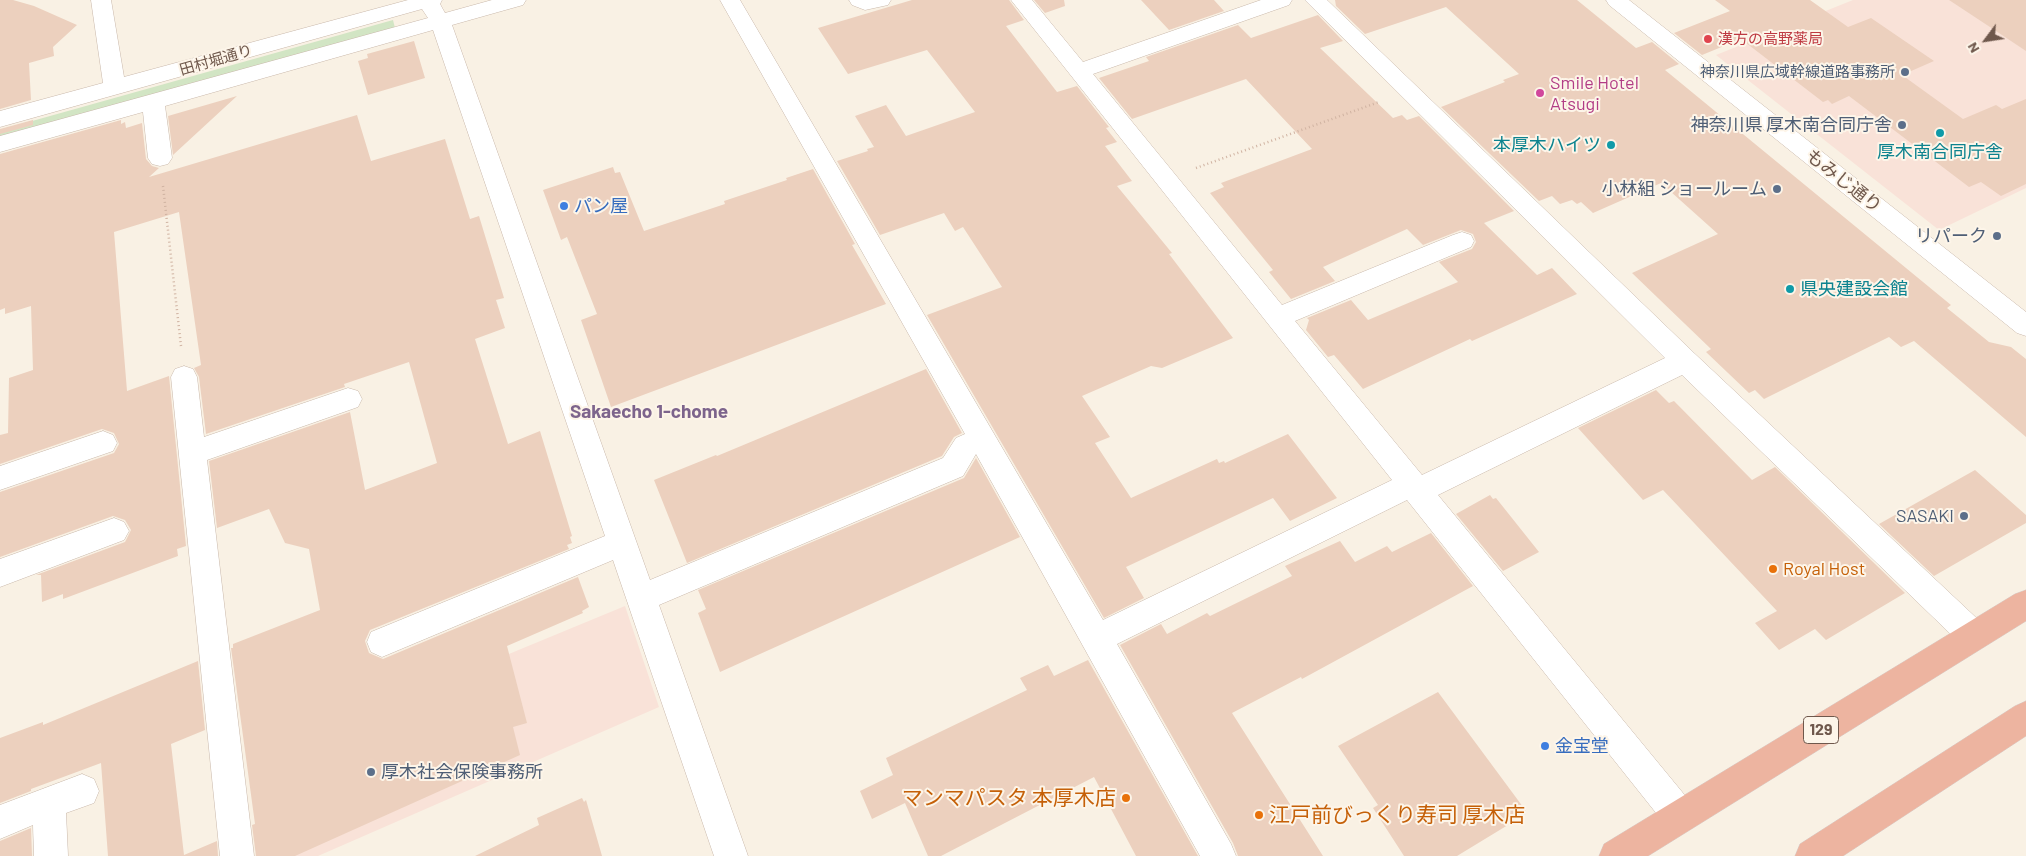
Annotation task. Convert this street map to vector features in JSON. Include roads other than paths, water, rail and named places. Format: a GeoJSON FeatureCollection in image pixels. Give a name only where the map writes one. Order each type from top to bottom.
{"type":"FeatureCollection","features":[{"type":"Feature","properties":{"kind":"highway","name":"129"},"geometry":{"type":"LineString","coordinates":[[1616,856],[2026,604]]}},
{"type":"Feature","properties":{"kind":"highway"},"geometry":{"type":"LineString","coordinates":[[1812,856],[2026,717]]}},
{"type":"Feature","properties":{"kind":"street"},"geometry":{"type":"LineString","coordinates":[[101,0],[115,88]]}},
{"type":"Feature","properties":{"kind":"street"},"geometry":{"type":"LineString","coordinates":[[0,144],[153,100],[432,5],[516,0]]}},
{"type":"Feature","properties":{"kind":"street"},"geometry":{"type":"LineString","coordinates":[[730,0],[1097,638],[1219,856]]}},
{"type":"Feature","properties":{"kind":"street"},"geometry":{"type":"LineString","coordinates":[[859,0],[865,3],[881,0]]}},
{"type":"Feature","properties":{"kind":"street"},"geometry":{"type":"LineString","coordinates":[[1021,0],[1680,816]]}},
{"type":"Feature","properties":{"kind":"street"},"geometry":{"type":"LineString","coordinates":[[1078,71],[1282,0]]}},
{"type":"Feature","properties":{"kind":"street"},"geometry":{"type":"LineString","coordinates":[[1315,0],[1686,361],[1974,636]]}},
{"type":"Feature","properties":{"kind":"street","name":"もみじ通り"},"geometry":{"type":"LineString","coordinates":[[1616,0],[2026,326]]}},
{"type":"Feature","properties":{"kind":"street"},"geometry":{"type":"LineString","coordinates":[[432,5],[622,543],[730,856]]}},
{"type":"Feature","properties":{"kind":"street","name":"田村堀通り"},"geometry":{"type":"LineString","coordinates":[[0,119],[432,5]]}},
{"type":"Feature","properties":{"kind":"street"},"geometry":{"type":"LineString","coordinates":[[153,100],[160,158]]}},
{"type":"Feature","properties":{"kind":"street"},"geometry":{"type":"LineString","coordinates":[[1278,317],[1442,261],[1462,241]]}},
{"type":"Feature","properties":{"kind":"street"},"geometry":{"type":"LineString","coordinates":[[1097,638],[1686,361]]}},
{"type":"Feature","properties":{"kind":"street"},"geometry":{"type":"LineString","coordinates":[[184,377],[237,856]]}},
{"type":"Feature","properties":{"kind":"street"},"geometry":{"type":"LineString","coordinates":[[193,453],[348,399]]}},
{"type":"Feature","properties":{"kind":"street"},"geometry":{"type":"LineString","coordinates":[[641,598],[952,467],[966,446],[982,439]]}},
{"type":"Feature","properties":{"kind":"street"},"geometry":{"type":"LineString","coordinates":[[0,478],[103,443]]}},
{"type":"Feature","properties":{"kind":"street"},"geometry":{"type":"LineString","coordinates":[[0,573],[114,531]]}},
{"type":"Feature","properties":{"kind":"street"},"geometry":{"type":"LineString","coordinates":[[382,642],[622,543]]}},
{"type":"Feature","properties":{"kind":"street"},"geometry":{"type":"LineString","coordinates":[[0,822],[82,790]]}},
{"type":"Feature","properties":{"kind":"street"},"geometry":{"type":"LineString","coordinates":[[49,802],[51,856]]}},
{"type":"Feature","properties":{"kind":"place","name":"漢方の高野薬局"},"geometry":{"type":"Point","coordinates":[1708,39]}},
{"type":"Feature","properties":{"kind":"place","name":"神奈川県広域幹線道路事務所"},"geometry":{"type":"Point","coordinates":[1905,72]}},
{"type":"Feature","properties":{"kind":"place","name":"Smile Hotel Atsugi"},"geometry":{"type":"Point","coordinates":[1540,93]}},
{"type":"Feature","properties":{"kind":"place","name":"神奈川県 厚木南合同庁舎"},"geometry":{"type":"Point","coordinates":[1902,125]}},
{"type":"Feature","properties":{"kind":"place","name":"厚木南合同庁舎"},"geometry":{"type":"Point","coordinates":[1940,133]}},
{"type":"Feature","properties":{"kind":"place","name":"本厚木ハイツ"},"geometry":{"type":"Point","coordinates":[1611,145]}},
{"type":"Feature","properties":{"kind":"place","name":"小林組 ショールーム"},"geometry":{"type":"Point","coordinates":[1777,189]}},
{"type":"Feature","properties":{"kind":"place","name":"パン屋"},"geometry":{"type":"Point","coordinates":[564,206]}},
{"type":"Feature","properties":{"kind":"place","name":"リパーク"},"geometry":{"type":"Point","coordinates":[1997,236]}},
{"type":"Feature","properties":{"kind":"place","name":"県央建設会館"},"geometry":{"type":"Point","coordinates":[1790,289]}},
{"type":"Feature","properties":{"kind":"place","name":"SASAKI"},"geometry":{"type":"Point","coordinates":[1964,516]}},
{"type":"Feature","properties":{"kind":"place","name":"Royal Host"},"geometry":{"type":"Point","coordinates":[1773,569]}},
{"type":"Feature","properties":{"kind":"place","name":"金宝堂"},"geometry":{"type":"Point","coordinates":[1545,746]}},
{"type":"Feature","properties":{"kind":"place","name":"厚木社会保険事務所"},"geometry":{"type":"Point","coordinates":[371,772]}},
{"type":"Feature","properties":{"kind":"place","name":"マンマパスタ 本厚木店"},"geometry":{"type":"Point","coordinates":[1126,798]}},
{"type":"Feature","properties":{"kind":"place","name":"江戸前びっくり寿司 厚木店"},"geometry":{"type":"Point","coordinates":[1259,815]}},
{"type":"Feature","properties":{"kind":"district","name":"Sakaecho 1-chome"},"geometry":{"type":"Point","coordinates":[649,412]}}]}
